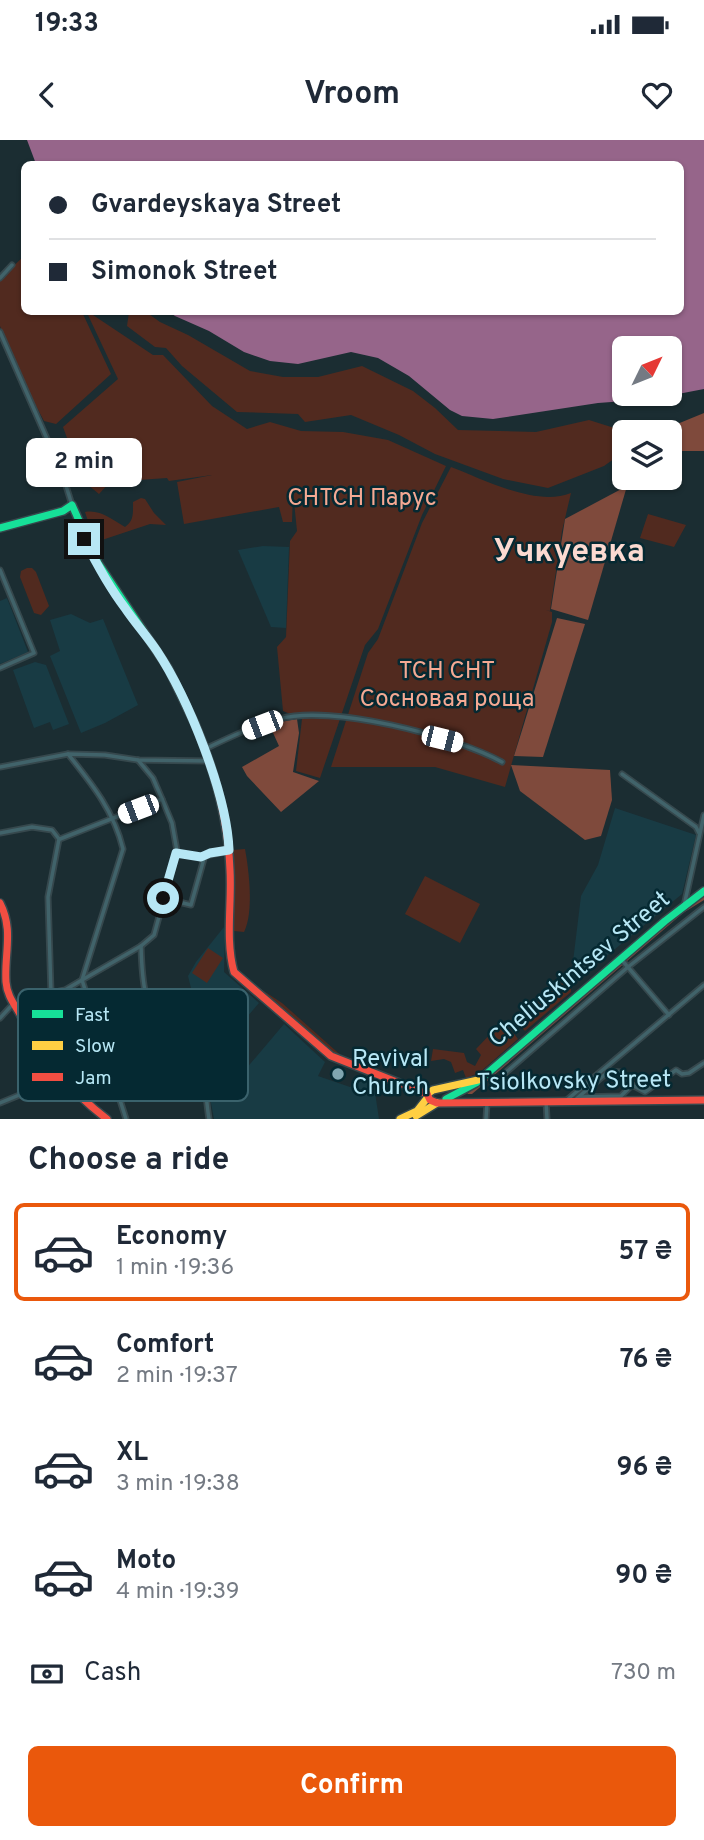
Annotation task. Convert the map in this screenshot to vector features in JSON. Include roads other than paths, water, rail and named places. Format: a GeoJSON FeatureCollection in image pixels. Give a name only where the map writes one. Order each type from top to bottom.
{"type":"FeatureCollection","features":[{"type":"Feature","properties":{"kind":"street"},"geometry":{"type":"LineString","coordinates":[[0,278],[12,265]]}},
{"type":"Feature","properties":{"kind":"street"},"geometry":{"type":"LineString","coordinates":[[0,332],[55,457],[84,539],[124,607],[158,653],[205,750],[225,818],[229,850],[230,957],[234,972],[331,1056],[443,1101]]}},
{"type":"Feature","properties":{"kind":"street"},"geometry":{"type":"LineString","coordinates":[[0,528],[63,511],[72,505]]}},
{"type":"Feature","properties":{"kind":"street"},"geometry":{"type":"LineString","coordinates":[[0,570],[34,653],[0,667]]}},
{"type":"Feature","properties":{"kind":"street"},"geometry":{"type":"LineString","coordinates":[[205,750],[281,718],[321,714],[344,716],[468,746],[502,762]]}},
{"type":"Feature","properties":{"kind":"street"},"geometry":{"type":"LineString","coordinates":[[0,766],[68,754],[105,755],[138,760],[208,761]]}},
{"type":"Feature","properties":{"kind":"street"},"geometry":{"type":"LineString","coordinates":[[68,754],[102,797],[123,849],[82,980],[85,989]]}},
{"type":"Feature","properties":{"kind":"street"},"geometry":{"type":"LineString","coordinates":[[67,989],[141,946],[154,935],[176,853],[173,823],[153,778],[138,760]]}},
{"type":"Feature","properties":{"kind":"street"},"geometry":{"type":"LineString","coordinates":[[622,774],[696,827],[699,833]]}},
{"type":"Feature","properties":{"kind":"street"},"geometry":{"type":"LineString","coordinates":[[59,839],[162,799]]}},
{"type":"Feature","properties":{"kind":"street"},"geometry":{"type":"LineString","coordinates":[[684,906],[704,816]]}},
{"type":"Feature","properties":{"kind":"street"},"geometry":{"type":"LineString","coordinates":[[0,833],[32,827],[52,830],[59,839],[48,897],[51,989]]}},
{"type":"Feature","properties":{"kind":"street"},"geometry":{"type":"LineString","coordinates":[[176,853],[201,857],[229,850]]}},
{"type":"Feature","properties":{"kind":"street"},"geometry":{"type":"LineString","coordinates":[[163,898],[191,905],[205,855]]}},
{"type":"Feature","properties":{"kind":"street","name":"Cheliuskintsev Street"},"geometry":{"type":"LineString","coordinates":[[408,1119],[481,1079],[704,891]]}},
{"type":"Feature","properties":{"kind":"street"},"geometry":{"type":"LineString","coordinates":[[0,903],[8,918],[10,932],[6,975],[8,994],[18,1010]]}},
{"type":"Feature","properties":{"kind":"street","name":"Cheliuskintsev Street"},"geometry":{"type":"LineString","coordinates":[[504,1074],[628,967],[704,907]]}},
{"type":"Feature","properties":{"kind":"street"},"geometry":{"type":"LineString","coordinates":[[141,946],[143,989]]}},
{"type":"Feature","properties":{"kind":"street"},"geometry":{"type":"LineString","coordinates":[[621,959],[669,1015]]}},
{"type":"Feature","properties":{"kind":"street"},"geometry":{"type":"LineString","coordinates":[[573,1099],[704,985]]}},
{"type":"Feature","properties":{"kind":"street"},"geometry":{"type":"LineString","coordinates":[[0,1018],[14,1003]]}},
{"type":"Feature","properties":{"kind":"street"},"geometry":{"type":"LineString","coordinates":[[539,1030],[546,1038]]}},
{"type":"Feature","properties":{"kind":"street"},"geometry":{"type":"LineString","coordinates":[[573,1099],[610,1071],[620,1072],[632,1085],[645,1092],[677,1070],[682,1074],[689,1073],[704,1063]]}},
{"type":"Feature","properties":{"kind":"street","name":"Cheliuskintsev Street"},"geometry":{"type":"LineString","coordinates":[[400,1119],[417,1111],[428,1096],[439,1089],[481,1079]]}},
{"type":"Feature","properties":{"kind":"street"},"geometry":{"type":"LineString","coordinates":[[573,1099],[621,1096],[632,1085]]}},
{"type":"Feature","properties":{"kind":"street"},"geometry":{"type":"LineString","coordinates":[[439,1089],[443,1101]]}},
{"type":"Feature","properties":{"kind":"street"},"geometry":{"type":"LineString","coordinates":[[0,1103],[18,1096]]}},
{"type":"Feature","properties":{"kind":"street","name":"Tsiolkovsky Street"},"geometry":{"type":"LineString","coordinates":[[443,1101],[487,1103],[573,1099],[704,1100]]}},
{"type":"Feature","properties":{"kind":"street"},"geometry":{"type":"LineString","coordinates":[[83,1101],[107,1119]]}},
{"type":"Feature","properties":{"kind":"street"},"geometry":{"type":"LineString","coordinates":[[121,1101],[126,1119]]}},
{"type":"Feature","properties":{"kind":"street"},"geometry":{"type":"LineString","coordinates":[[207,1101],[209,1119]]}},
{"type":"Feature","properties":{"kind":"street"},"geometry":{"type":"LineString","coordinates":[[546,1102],[547,1119]]}},
{"type":"Feature","properties":{"kind":"street"},"geometry":{"type":"LineString","coordinates":[[486,1119],[487,1103]]}},
{"type":"Feature","properties":{"kind":"place","name":"Revival Church"},"geometry":{"type":"Point","coordinates":[338,1074]}},
{"type":"Feature","properties":{"kind":"district","name":"Учкуевка"},"geometry":{"type":"Point","coordinates":[569,553]}},
{"type":"Feature","properties":{"kind":"park label","name":"СНТСН Парус"},"geometry":{"type":"Point","coordinates":[362,499]}},
{"type":"Feature","properties":{"kind":"park label","name":"ТСН СНТ Сосновая роща"},"geometry":{"type":"Point","coordinates":[447,686]}}]}
